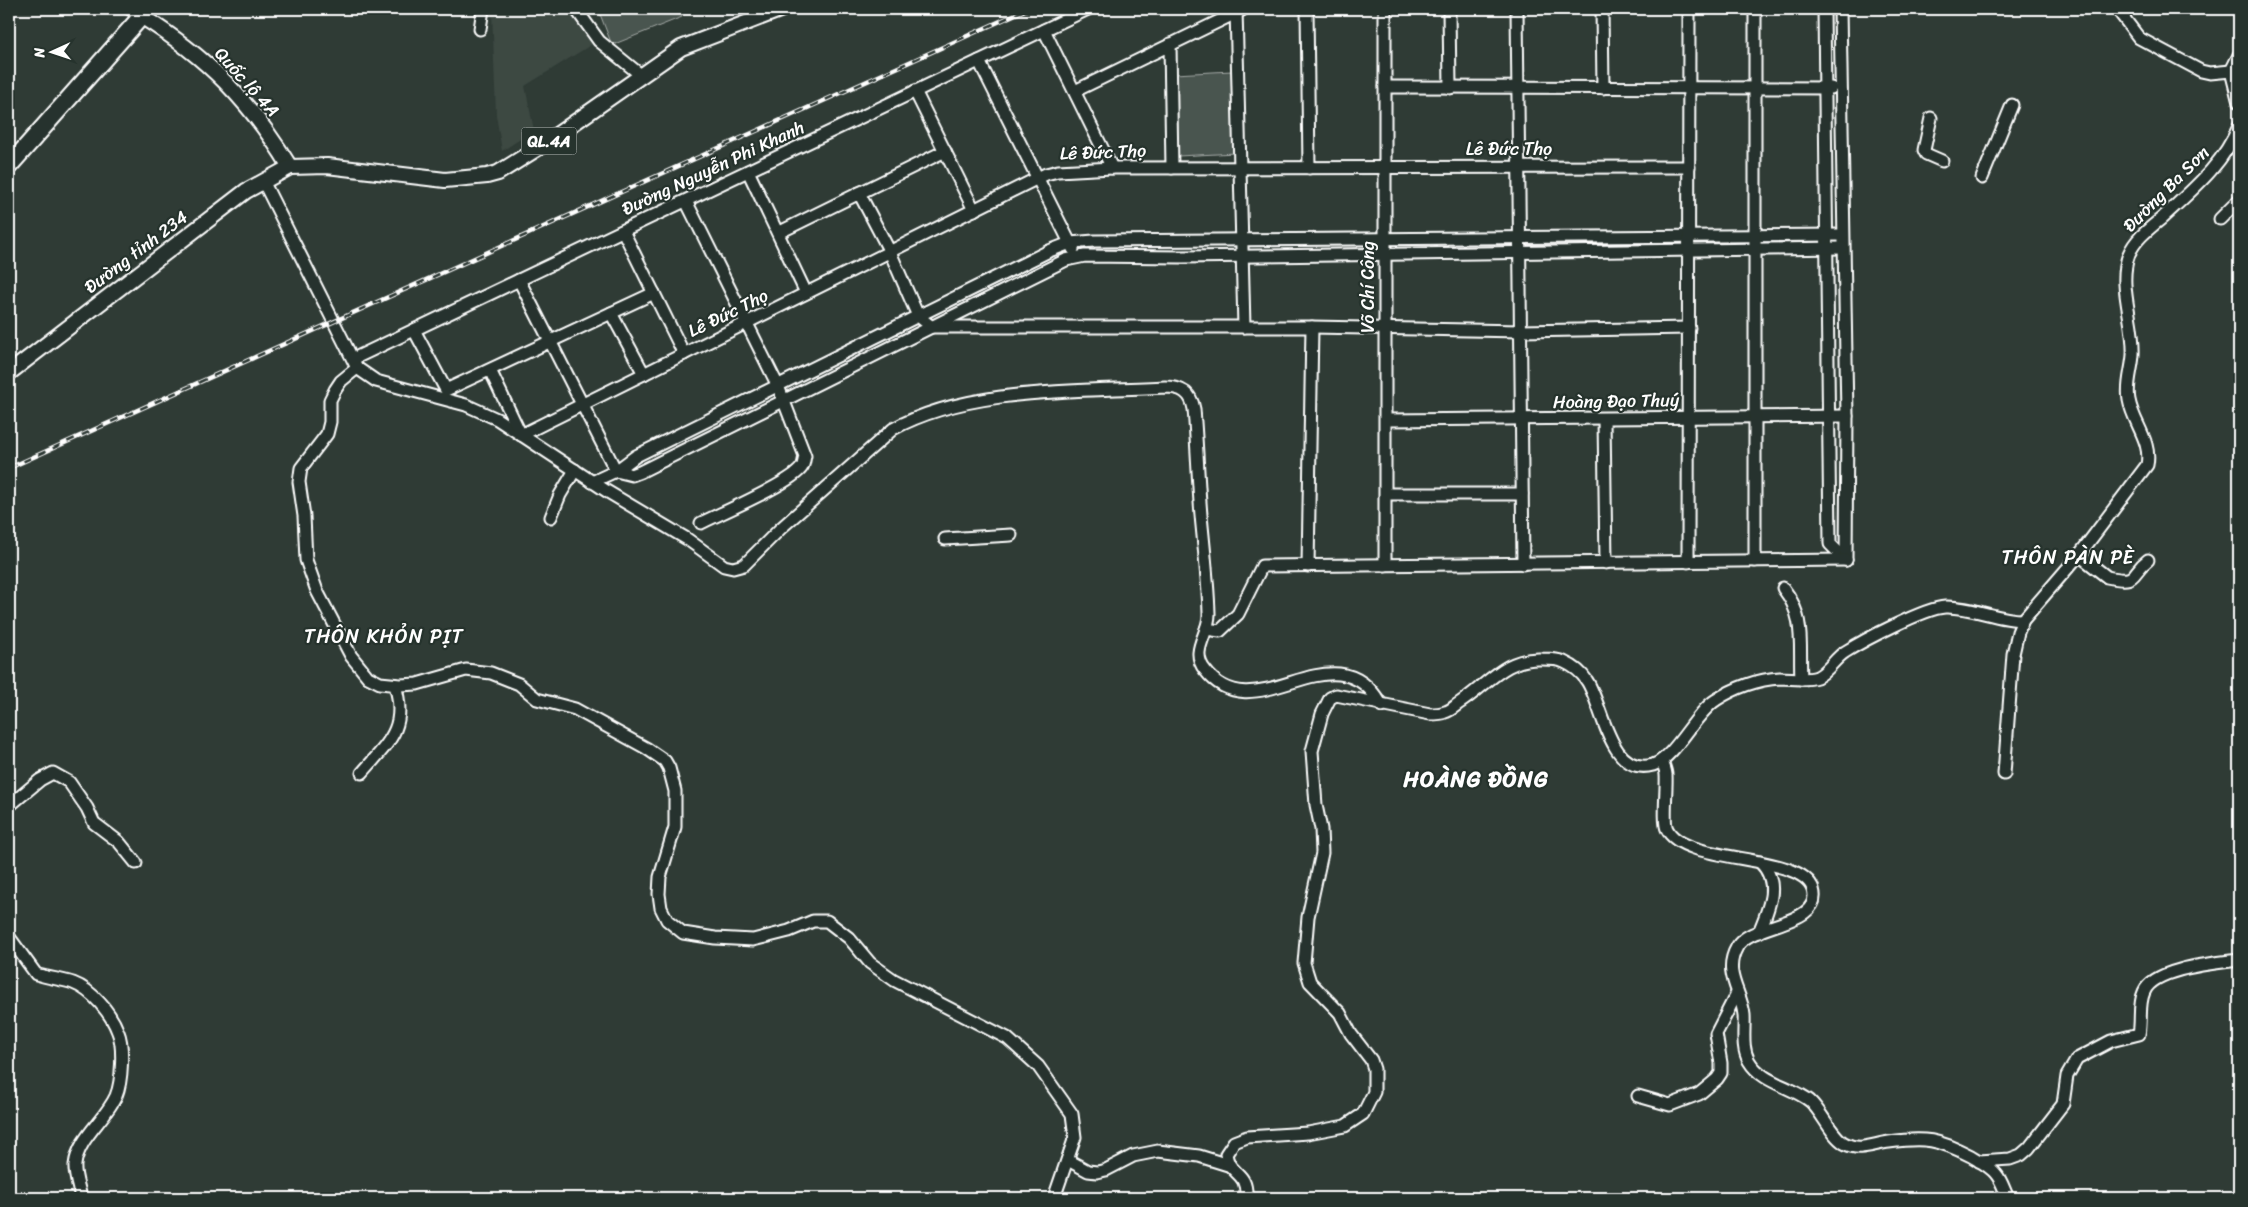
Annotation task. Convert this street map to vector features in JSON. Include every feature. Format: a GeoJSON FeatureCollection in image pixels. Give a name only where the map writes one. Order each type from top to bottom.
{"type":"FeatureCollection","features":[{"type":"Feature","properties":{"kind":"highway"},"geometry":{"type":"LineString","coordinates":[[9,166],[140,11]]}},
{"type":"Feature","properties":{"kind":"main road","name":"QL.4A"},"geometry":{"type":"LineString","coordinates":[[290,167],[327,166],[445,180],[487,176],[498,173],[538,148],[681,48],[782,9]]}},
{"type":"Feature","properties":{"kind":"main road","name":"Quốc lộ 4A"},"geometry":{"type":"LineString","coordinates":[[140,11],[221,76],[272,138],[290,167]]}},
{"type":"Feature","properties":{"kind":"main road","name":"Đường tỉnh 234"},"geometry":{"type":"LineString","coordinates":[[9,373],[239,196],[290,167]]}},
{"type":"Feature","properties":{"kind":"street"},"geometry":{"type":"LineString","coordinates":[[480,29],[483,9]]}},
{"type":"Feature","properties":{"kind":"street"},"geometry":{"type":"LineString","coordinates":[[576,9],[599,41],[642,76]]}},
{"type":"Feature","properties":{"kind":"street","name":"Đường Nguyễn Phi Khanh"},"geometry":{"type":"LineString","coordinates":[[1068,1160],[1075,1137],[1072,1114],[1038,1066],[1007,1038],[894,980],[870,963],[849,938],[827,921],[813,921],[789,932],[753,940],[716,938],[682,933],[673,926],[667,920],[661,908],[659,894],[660,877],[675,827],[675,791],[669,768],[665,761],[575,709],[537,699],[519,684],[484,671],[466,670],[416,684],[380,684],[368,677],[351,656],[317,591],[306,560],[304,516],[298,474],[327,434],[330,422],[330,400],[341,381],[355,364],[414,330],[1088,9]]}},
{"type":"Feature","properties":{"kind":"street"},"geometry":{"type":"LineString","coordinates":[[1307,9],[1310,168]]}},
{"type":"Feature","properties":{"kind":"street","name":"Võ Chí Công"},"geometry":{"type":"LineString","coordinates":[[1385,9],[1385,565]]}},
{"type":"Feature","properties":{"kind":"street"},"geometry":{"type":"LineString","coordinates":[[1449,9],[1450,88]]}},
{"type":"Feature","properties":{"kind":"street"},"geometry":{"type":"LineString","coordinates":[[1517,9],[1523,564]]}},
{"type":"Feature","properties":{"kind":"street"},"geometry":{"type":"LineString","coordinates":[[1602,9],[1603,88]]}},
{"type":"Feature","properties":{"kind":"street"},"geometry":{"type":"LineString","coordinates":[[1688,9],[1688,562]]}},
{"type":"Feature","properties":{"kind":"street"},"geometry":{"type":"LineString","coordinates":[[1755,9],[1755,561]]}},
{"type":"Feature","properties":{"kind":"street"},"geometry":{"type":"LineString","coordinates":[[1824,9],[1830,544],[1846,560]]}},
{"type":"Feature","properties":{"kind":"street"},"geometry":{"type":"LineString","coordinates":[[1840,9],[1842,248],[1847,416],[1846,560]]}},
{"type":"Feature","properties":{"kind":"street"},"geometry":{"type":"LineString","coordinates":[[2117,9],[2139,38],[2201,70],[2210,73],[2231,71]]}},
{"type":"Feature","properties":{"kind":"street"},"geometry":{"type":"LineString","coordinates":[[1075,91],[1239,10],[1244,327]]}},
{"type":"Feature","properties":{"kind":"street"},"geometry":{"type":"LineString","coordinates":[[1044,30],[1112,168]]}},
{"type":"Feature","properties":{"kind":"street"},"geometry":{"type":"LineString","coordinates":[[1170,44],[1172,168]]}},
{"type":"Feature","properties":{"kind":"street"},"geometry":{"type":"LineString","coordinates":[[2239,55],[2231,71],[2239,103]]}},
{"type":"Feature","properties":{"kind":"street"},"geometry":{"type":"LineString","coordinates":[[979,61],[1076,257]]}},
{"type":"Feature","properties":{"kind":"street"},"geometry":{"type":"LineString","coordinates":[[1385,88],[1841,88]]}},
{"type":"Feature","properties":{"kind":"street"},"geometry":{"type":"LineString","coordinates":[[915,91],[974,210]]}},
{"type":"Feature","properties":{"kind":"street"},"geometry":{"type":"LineString","coordinates":[[1982,178],[2012,105]]}},
{"type":"Feature","properties":{"kind":"street"},"geometry":{"type":"LineString","coordinates":[[1932,118],[1924,150],[1926,154],[1942,161]]}},
{"type":"Feature","properties":{"kind":"street","name":"Đường Ba Sơn"},"geometry":{"type":"LineString","coordinates":[[2023,620],[2080,555],[2143,472],[2148,458],[2145,442],[2131,409],[2128,393],[2133,355],[2125,275],[2129,254],[2132,247],[2142,236],[2206,178],[2227,150],[2239,126]]}},
{"type":"Feature","properties":{"kind":"street"},"geometry":{"type":"LineString","coordinates":[[778,233],[945,152]]}},
{"type":"Feature","properties":{"kind":"street","name":"Lê Đức Thọ"},"geometry":{"type":"LineString","coordinates":[[521,435],[1038,178],[1058,171],[1112,168],[1241,169],[1386,166],[1689,167]]}},
{"type":"Feature","properties":{"kind":"street"},"geometry":{"type":"LineString","coordinates":[[748,171],[806,293]]}},
{"type":"Feature","properties":{"kind":"street"},"geometry":{"type":"LineString","coordinates":[[263,181],[355,364],[376,381],[466,405],[498,419],[592,482],[687,539],[724,566],[733,568],[744,565],[781,528],[886,436],[911,419],[942,408],[1003,398],[1043,394],[1176,388],[1187,393],[1192,400],[1194,409],[1208,580],[1210,617],[1200,642],[1198,653],[1203,668],[1213,679],[1229,690],[1246,692],[1266,690],[1323,673],[1341,672],[1377,696],[1382,706]]}},
{"type":"Feature","properties":{"kind":"street"},"geometry":{"type":"LineString","coordinates":[[859,193],[890,252],[918,316],[932,327],[1312,327],[1520,331],[1689,328]]}},
{"type":"Feature","properties":{"kind":"street"},"geometry":{"type":"LineString","coordinates":[[2220,219],[2239,200]]}},
{"type":"Feature","properties":{"kind":"street"},"geometry":{"type":"LineString","coordinates":[[686,201],[745,324],[778,386],[805,456],[803,467],[794,475],[764,493],[701,523]]}},
{"type":"Feature","properties":{"kind":"street"},"geometry":{"type":"LineString","coordinates":[[623,230],[684,354]]}},
{"type":"Feature","properties":{"kind":"street"},"geometry":{"type":"LineString","coordinates":[[592,482],[616,471],[636,456],[1049,250],[1070,243],[1088,241],[1242,239],[1842,235]]}},
{"type":"Feature","properties":{"kind":"street"},"geometry":{"type":"LineString","coordinates":[[519,280],[616,471],[632,475],[1076,257],[1842,248]]}},
{"type":"Feature","properties":{"kind":"street"},"geometry":{"type":"LineString","coordinates":[[414,330],[446,390],[654,293]]}},
{"type":"Feature","properties":{"kind":"street"},"geometry":{"type":"LineString","coordinates":[[611,313],[644,374]]}},
{"type":"Feature","properties":{"kind":"street"},"geometry":{"type":"LineString","coordinates":[[1308,566],[1312,327]]}},
{"type":"Feature","properties":{"kind":"street"},"geometry":{"type":"LineString","coordinates":[[490,370],[521,435]]}},
{"type":"Feature","properties":{"kind":"street","name":"Hoàng Đạo Thuý"},"geometry":{"type":"LineString","coordinates":[[1386,420],[1847,416]]}},
{"type":"Feature","properties":{"kind":"street"},"geometry":{"type":"LineString","coordinates":[[1604,419],[1606,563]]}},
{"type":"Feature","properties":{"kind":"street"},"geometry":{"type":"LineString","coordinates":[[551,516],[560,495],[575,470]]}},
{"type":"Feature","properties":{"kind":"street"},"geometry":{"type":"LineString","coordinates":[[1386,494],[1522,494]]}},
{"type":"Feature","properties":{"kind":"street"},"geometry":{"type":"LineString","coordinates":[[944,539],[1011,535]]}},
{"type":"Feature","properties":{"kind":"street"},"geometry":{"type":"LineString","coordinates":[[2080,555],[2107,577],[2113,578],[2132,579],[2136,576],[2141,565],[2148,560]]}},
{"type":"Feature","properties":{"kind":"street"},"geometry":{"type":"LineString","coordinates":[[1206,629],[1220,631],[1238,614],[1262,566],[1846,560]]}},
{"type":"Feature","properties":{"kind":"street"},"geometry":{"type":"LineString","coordinates":[[1783,588],[1792,600],[1800,621],[1801,679]]}},
{"type":"Feature","properties":{"kind":"street"},"geometry":{"type":"LineString","coordinates":[[1228,1165],[1226,1154],[1234,1142],[1247,1137],[1308,1133],[1345,1126],[1363,1114],[1374,1092],[1374,1069],[1371,1060],[1351,1034],[1340,1013],[1310,982],[1304,963],[1308,917],[1322,852],[1322,829],[1316,805],[1312,751],[1322,714],[1330,698],[1336,695],[1382,706],[1430,714],[1446,712],[1517,661],[1532,658],[1563,661],[1578,670],[1589,683],[1610,738],[1624,758],[1631,763],[1641,766],[1653,765],[1662,760],[1713,701],[1733,690],[1754,683],[1780,678],[1801,679],[1820,676],[1845,652],[1931,609],[1955,607],[2023,620],[2013,654],[2004,774]]}},
{"type":"Feature","properties":{"kind":"street"},"geometry":{"type":"LineString","coordinates":[[362,773],[389,741],[398,725],[398,700],[395,685]]}},
{"type":"Feature","properties":{"kind":"street"},"geometry":{"type":"LineString","coordinates":[[1662,760],[1666,771],[1665,822],[1668,832],[1698,851],[1759,861],[1800,876],[1810,882],[1814,898],[1807,913],[1742,940],[1732,960],[1732,978],[1744,1014],[1743,1029],[1749,1060],[1771,1081],[1796,1092],[1811,1102],[1843,1142],[1858,1148],[1888,1142],[1927,1139],[1947,1143],[1994,1171],[2008,1198]]}},
{"type":"Feature","properties":{"kind":"street"},"geometry":{"type":"LineString","coordinates":[[9,806],[40,780],[53,773],[59,775],[69,782],[88,808],[94,823],[119,842],[136,863]]}},
{"type":"Feature","properties":{"kind":"street"},"geometry":{"type":"LineString","coordinates":[[1759,861],[1768,869],[1773,895],[1759,932]]}},
{"type":"Feature","properties":{"kind":"street"},"geometry":{"type":"LineString","coordinates":[[9,937],[36,974],[73,983],[88,992],[108,1014],[119,1033],[121,1054],[119,1085],[115,1097],[88,1136],[75,1164],[81,1198]]}},
{"type":"Feature","properties":{"kind":"street"},"geometry":{"type":"LineString","coordinates":[[1979,1161],[2010,1159],[2020,1155],[2029,1148],[2063,1104],[2068,1076],[2077,1060],[2112,1041],[2139,1034],[2144,991],[2149,985],[2167,973],[2200,964],[2239,960]]}},
{"type":"Feature","properties":{"kind":"street"},"geometry":{"type":"LineString","coordinates":[[1638,1096],[1670,1105],[1699,1094],[1717,1079],[1721,1073],[1721,1063],[1716,1034],[1736,993]]}},
{"type":"Feature","properties":{"kind":"street"},"geometry":{"type":"LineString","coordinates":[[1054,1198],[1068,1160],[1088,1171],[1097,1172],[1106,1170],[1133,1156],[1158,1151],[1199,1156],[1228,1165],[1242,1177],[1246,1186],[1246,1198]]}},
{"type":"Feature","properties":{"kind":"shaded area"},"geometry":{"type":"Polygon","coordinates":[[[492,9],[572,9],[594,43],[525,86],[534,130],[502,151],[496,115],[492,9]]]}},
{"type":"Feature","properties":{"kind":"shaded area"},"geometry":{"type":"Polygon","coordinates":[[[598,9],[679,9],[682,17],[612,45],[598,9]]]}},
{"type":"Feature","properties":{"kind":"shaded area"},"geometry":{"type":"Polygon","coordinates":[[[1232,71],[1236,153],[1178,156],[1174,74],[1232,71]]]}},
{"type":"Feature","properties":{"kind":"railway"},"geometry":{"type":"LineString","coordinates":[[9,468],[1027,9]]}},
{"type":"Feature","properties":{"kind":"district","name":"THÔN PÀN PÈ"},"geometry":{"type":"Point","coordinates":[2068,557]}},
{"type":"Feature","properties":{"kind":"district","name":"THÔN KHỎN PỊT"},"geometry":{"type":"Point","coordinates":[384,636]}},
{"type":"Feature","properties":{"kind":"district","name":"HOÀNG ĐỒNG"},"geometry":{"type":"Point","coordinates":[1476,779]}}]}
